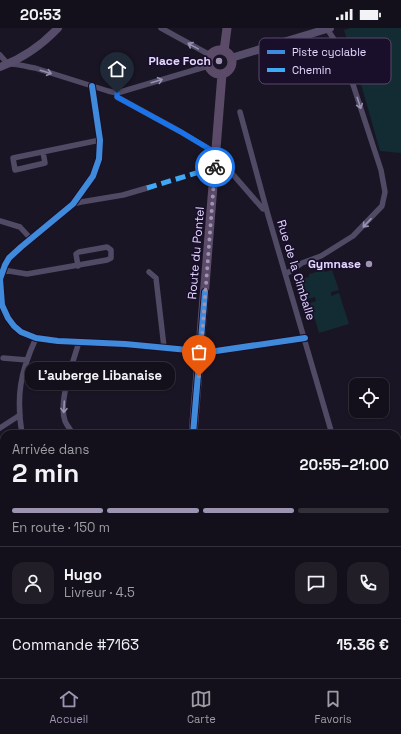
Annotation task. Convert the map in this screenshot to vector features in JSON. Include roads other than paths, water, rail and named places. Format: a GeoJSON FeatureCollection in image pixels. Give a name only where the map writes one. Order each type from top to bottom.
{"type":"FeatureCollection","features":[{"type":"Feature","properties":{"kind":"main road"},"geometry":{"type":"LineString","coordinates":[[224,51],[227,28]]}},
{"type":"Feature","properties":{"kind":"main road"},"geometry":{"type":"LineString","coordinates":[[216,50],[224,51],[231,58],[231,68],[222,74],[212,72],[208,66],[210,55],[216,50]]}},
{"type":"Feature","properties":{"kind":"main road","name":"Route du Pontel"},"geometry":{"type":"LineString","coordinates":[[193,430],[201,351],[222,74]]}},
{"type":"Feature","properties":{"kind":"street"},"geometry":{"type":"LineString","coordinates":[[0,68],[36,47],[58,28]]}},
{"type":"Feature","properties":{"kind":"street"},"geometry":{"type":"LineString","coordinates":[[161,28],[210,55]]}},
{"type":"Feature","properties":{"kind":"street"},"geometry":{"type":"LineString","coordinates":[[298,38],[328,29],[334,38]]}},
{"type":"Feature","properties":{"kind":"street"},"geometry":{"type":"LineString","coordinates":[[231,58],[259,50]]}},
{"type":"Feature","properties":{"kind":"street"},"geometry":{"type":"LineString","coordinates":[[0,55],[8,64],[19,64],[35,68],[117,93],[208,66]]}},
{"type":"Feature","properties":{"kind":"street"},"geometry":{"type":"LineString","coordinates":[[286,274],[302,263],[321,256],[354,236],[382,206],[385,192],[381,170],[353,84]]}},
{"type":"Feature","properties":{"kind":"street"},"geometry":{"type":"LineString","coordinates":[[92,86],[100,140],[99,159],[93,176],[73,204],[9,258],[0,280],[1,305],[14,326],[21,332],[36,338],[58,341],[164,347],[209,352],[305,338]]}},
{"type":"Feature","properties":{"kind":"street"},"geometry":{"type":"LineString","coordinates":[[117,93],[117,97],[181,132],[216,155],[263,209],[266,208]]}},
{"type":"Feature","properties":{"kind":"street","name":"Rue de la Cimballe"},"geometry":{"type":"LineString","coordinates":[[240,112],[266,208],[331,430]]}},
{"type":"Feature","properties":{"kind":"street"},"geometry":{"type":"LineString","coordinates":[[43,152],[45,163],[15,170],[13,158],[100,140]]}},
{"type":"Feature","properties":{"kind":"street"},"geometry":{"type":"LineString","coordinates":[[73,204],[128,194],[147,188]]}},
{"type":"Feature","properties":{"kind":"street"},"geometry":{"type":"LineString","coordinates":[[0,220],[20,227],[31,239]]}},
{"type":"Feature","properties":{"kind":"street"},"geometry":{"type":"LineString","coordinates":[[3,270],[27,274],[78,266],[107,260],[111,258],[111,250],[107,247],[79,252],[76,254],[78,266]]}},
{"type":"Feature","properties":{"kind":"street"},"geometry":{"type":"LineString","coordinates":[[149,272],[156,278],[164,347]]}},
{"type":"Feature","properties":{"kind":"street"},"geometry":{"type":"LineString","coordinates":[[22,430],[20,386],[26,360],[36,338]]}},
{"type":"Feature","properties":{"kind":"street"},"geometry":{"type":"LineString","coordinates":[[70,430],[65,422],[63,410],[67,385],[79,342]]}},
{"type":"Feature","properties":{"kind":"street"},"geometry":{"type":"LineString","coordinates":[[3,358],[26,360]]}},
{"type":"Feature","properties":{"kind":"street"},"geometry":{"type":"LineString","coordinates":[[0,428],[20,415]]}},
{"type":"Feature","properties":{"kind":"place","name":"Place Foch"},"geometry":{"type":"Point","coordinates":[219,61]}},
{"type":"Feature","properties":{"kind":"place","name":"Gymnase"},"geometry":{"type":"Point","coordinates":[369,264]}},
{"type":"Feature","properties":{"kind":"place","name":"L'auberge Libanaise"},"geometry":{"type":"Point","coordinates":[199,376]}}]}
